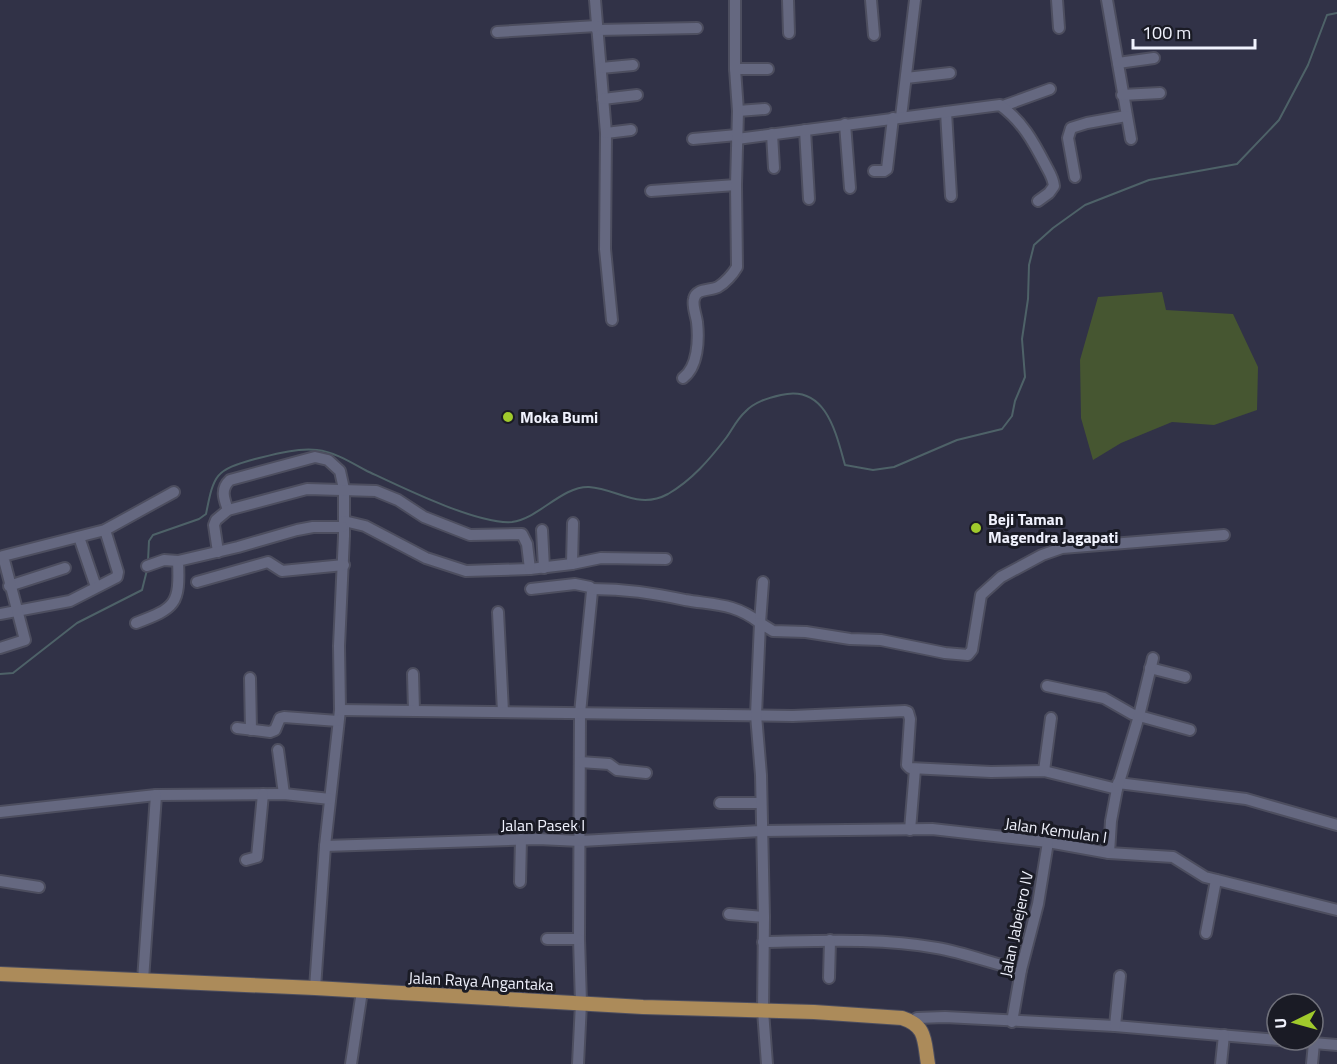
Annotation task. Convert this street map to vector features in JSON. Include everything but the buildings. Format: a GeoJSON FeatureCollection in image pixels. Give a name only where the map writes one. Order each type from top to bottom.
{"type":"FeatureCollection","features":[{"type":"Feature","properties":{"kind":"main road","name":"Jalan Raya Angantaka"},"geometry":{"type":"LineString","coordinates":[[0,974],[315,988],[581,1004],[814,1012],[902,1018],[912,1022]]}},
{"type":"Feature","properties":{"kind":"main road"},"geometry":{"type":"LineString","coordinates":[[912,1022],[918,1025],[923,1036],[928,1064]]}},
{"type":"Feature","properties":{"kind":"street"},"geometry":{"type":"LineString","coordinates":[[595,0],[606,133],[605,249],[612,320]]}},
{"type":"Feature","properties":{"kind":"street"},"geometry":{"type":"LineString","coordinates":[[683,378],[693,368],[696,352],[698,327],[694,304],[695,295],[698,292],[718,287],[737,267],[738,111],[735,69],[735,0]]}},
{"type":"Feature","properties":{"kind":"street"},"geometry":{"type":"LineString","coordinates":[[788,0],[789,33]]}},
{"type":"Feature","properties":{"kind":"street"},"geometry":{"type":"LineString","coordinates":[[871,0],[874,35]]}},
{"type":"Feature","properties":{"kind":"street"},"geometry":{"type":"LineString","coordinates":[[874,171],[887,169],[906,78],[915,0]]}},
{"type":"Feature","properties":{"kind":"street"},"geometry":{"type":"LineString","coordinates":[[1057,0],[1059,28]]}},
{"type":"Feature","properties":{"kind":"street"},"geometry":{"type":"LineString","coordinates":[[1107,0],[1131,139]]}},
{"type":"Feature","properties":{"kind":"street"},"geometry":{"type":"LineString","coordinates":[[497,32],[597,28],[697,28]]}},
{"type":"Feature","properties":{"kind":"street"},"geometry":{"type":"LineString","coordinates":[[1118,63],[1154,58]]}},
{"type":"Feature","properties":{"kind":"street"},"geometry":{"type":"LineString","coordinates":[[601,68],[633,65]]}},
{"type":"Feature","properties":{"kind":"street"},"geometry":{"type":"LineString","coordinates":[[735,69],[768,69]]}},
{"type":"Feature","properties":{"kind":"street"},"geometry":{"type":"LineString","coordinates":[[906,78],[950,73]]}},
{"type":"Feature","properties":{"kind":"street"},"geometry":{"type":"LineString","coordinates":[[1003,106],[1050,90]]}},
{"type":"Feature","properties":{"kind":"street"},"geometry":{"type":"LineString","coordinates":[[1122,95],[1160,93]]}},
{"type":"Feature","properties":{"kind":"street"},"geometry":{"type":"LineString","coordinates":[[603,99],[637,95]]}},
{"type":"Feature","properties":{"kind":"street"},"geometry":{"type":"LineString","coordinates":[[693,139],[772,134],[998,104],[1015,116],[1030,136],[1048,170],[1054,186],[1038,201]]}},
{"type":"Feature","properties":{"kind":"street"},"geometry":{"type":"LineString","coordinates":[[738,111],[765,109]]}},
{"type":"Feature","properties":{"kind":"street"},"geometry":{"type":"LineString","coordinates":[[946,112],[951,196]]}},
{"type":"Feature","properties":{"kind":"street"},"geometry":{"type":"LineString","coordinates":[[1075,177],[1068,138],[1071,128],[1126,116]]}},
{"type":"Feature","properties":{"kind":"street"},"geometry":{"type":"LineString","coordinates":[[845,124],[850,188]]}},
{"type":"Feature","properties":{"kind":"street"},"geometry":{"type":"LineString","coordinates":[[606,133],[631,130]]}},
{"type":"Feature","properties":{"kind":"street"},"geometry":{"type":"LineString","coordinates":[[805,130],[809,198]]}},
{"type":"Feature","properties":{"kind":"street"},"geometry":{"type":"LineString","coordinates":[[772,134],[774,168]]}},
{"type":"Feature","properties":{"kind":"street"},"geometry":{"type":"LineString","coordinates":[[651,190],[736,185]]}},
{"type":"Feature","properties":{"kind":"street"},"geometry":{"type":"LineString","coordinates":[[228,510],[223,495],[230,480],[315,458],[328,460],[338,468],[344,489],[339,715],[325,846],[315,988]]}},
{"type":"Feature","properties":{"kind":"street"},"geometry":{"type":"LineString","coordinates":[[218,552],[214,525],[216,520],[228,510],[307,489],[344,489],[381,492],[424,517],[470,535],[522,534],[526,538],[530,569]]}},
{"type":"Feature","properties":{"kind":"street"},"geometry":{"type":"LineString","coordinates":[[0,648],[25,640],[2,565],[4,556],[105,530],[174,492]]}},
{"type":"Feature","properties":{"kind":"street"},"geometry":{"type":"LineString","coordinates":[[572,564],[573,523]]}},
{"type":"Feature","properties":{"kind":"street"},"geometry":{"type":"LineString","coordinates":[[147,566],[164,560],[178,561],[218,552],[313,527],[344,532],[364,526],[426,558],[466,570],[544,568],[601,558],[666,559]]}},
{"type":"Feature","properties":{"kind":"street"},"geometry":{"type":"LineString","coordinates":[[0,614],[70,601],[118,574],[105,530]]}},
{"type":"Feature","properties":{"kind":"street"},"geometry":{"type":"LineString","coordinates":[[542,530],[544,568]]}},
{"type":"Feature","properties":{"kind":"street"},"geometry":{"type":"LineString","coordinates":[[531,589],[575,584],[592,589],[626,589],[734,608],[748,614],[773,631],[881,640],[945,653],[968,655],[972,650],[981,595],[1001,578],[1042,555],[1062,548],[1224,535]]}},
{"type":"Feature","properties":{"kind":"street"},"geometry":{"type":"LineString","coordinates":[[79,537],[96,587]]}},
{"type":"Feature","properties":{"kind":"street"},"geometry":{"type":"LineString","coordinates":[[135,623],[160,614],[172,604],[179,588],[178,561]]}},
{"type":"Feature","properties":{"kind":"street"},"geometry":{"type":"LineString","coordinates":[[197,582],[268,562],[282,571],[344,565]]}},
{"type":"Feature","properties":{"kind":"street"},"geometry":{"type":"LineString","coordinates":[[9,585],[65,568]]}},
{"type":"Feature","properties":{"kind":"street"},"geometry":{"type":"LineString","coordinates":[[763,582],[759,623],[756,715],[761,775],[763,1011],[767,1064]]}},
{"type":"Feature","properties":{"kind":"street"},"geometry":{"type":"LineString","coordinates":[[578,1064],[581,1004],[580,713],[592,589]]}},
{"type":"Feature","properties":{"kind":"street"},"geometry":{"type":"LineString","coordinates":[[498,612],[504,712]]}},
{"type":"Feature","properties":{"kind":"street"},"geometry":{"type":"LineString","coordinates":[[1109,853],[1111,821],[1118,786],[1152,663],[1185,676]]}},
{"type":"Feature","properties":{"kind":"street"},"geometry":{"type":"LineString","coordinates":[[413,674],[414,711]]}},
{"type":"Feature","properties":{"kind":"street"},"geometry":{"type":"LineString","coordinates":[[250,678],[251,730]]}},
{"type":"Feature","properties":{"kind":"street"},"geometry":{"type":"LineString","coordinates":[[1047,686],[1104,698],[1139,716],[1190,729]]}},
{"type":"Feature","properties":{"kind":"street"},"geometry":{"type":"LineString","coordinates":[[237,728],[273,731],[281,718],[414,711],[756,715],[905,711],[908,712],[910,719],[907,765],[915,769],[991,772],[1044,771],[1118,786],[1246,799],[1337,825]]}},
{"type":"Feature","properties":{"kind":"street"},"geometry":{"type":"LineString","coordinates":[[1044,771],[1051,718]]}},
{"type":"Feature","properties":{"kind":"street"},"geometry":{"type":"LineString","coordinates":[[278,750],[284,794]]}},
{"type":"Feature","properties":{"kind":"street"},"geometry":{"type":"LineString","coordinates":[[580,762],[609,764],[617,770],[646,773]]}},
{"type":"Feature","properties":{"kind":"street"},"geometry":{"type":"LineString","coordinates":[[910,830],[915,769]]}},
{"type":"Feature","properties":{"kind":"street"},"geometry":{"type":"LineString","coordinates":[[246,860],[256,858],[258,851],[263,794]]}},
{"type":"Feature","properties":{"kind":"street"},"geometry":{"type":"LineString","coordinates":[[0,812],[156,795],[284,794],[330,799]]}},
{"type":"Feature","properties":{"kind":"street"},"geometry":{"type":"LineString","coordinates":[[143,980],[156,795]]}},
{"type":"Feature","properties":{"kind":"street"},"geometry":{"type":"LineString","coordinates":[[720,803],[761,804]]}},
{"type":"Feature","properties":{"kind":"street","name":"Jalan Kemulan I"},"geometry":{"type":"LineString","coordinates":[[761,831],[932,829],[1048,842],[1109,853],[1173,857],[1201,875],[1216,880],[1337,910]]}},
{"type":"Feature","properties":{"kind":"street","name":"Jalan Pasek I"},"geometry":{"type":"LineString","coordinates":[[325,846],[521,839],[581,841],[761,831]]}},
{"type":"Feature","properties":{"kind":"street"},"geometry":{"type":"LineString","coordinates":[[520,882],[521,839]]}},
{"type":"Feature","properties":{"kind":"street","name":"Jalan Jabejero IV"},"geometry":{"type":"LineString","coordinates":[[1012,1016],[1038,904],[1048,842]]}},
{"type":"Feature","properties":{"kind":"street"},"geometry":{"type":"LineString","coordinates":[[1206,933],[1216,880]]}},
{"type":"Feature","properties":{"kind":"street"},"geometry":{"type":"LineString","coordinates":[[0,881],[39,887]]}},
{"type":"Feature","properties":{"kind":"street"},"geometry":{"type":"LineString","coordinates":[[729,914],[764,917]]}},
{"type":"Feature","properties":{"kind":"street"},"geometry":{"type":"LineString","coordinates":[[547,939],[579,939]]}},
{"type":"Feature","properties":{"kind":"street"},"geometry":{"type":"LineString","coordinates":[[829,978],[830,940]]}},
{"type":"Feature","properties":{"kind":"street"},"geometry":{"type":"LineString","coordinates":[[763,942],[876,941],[970,954],[1021,970]]}},
{"type":"Feature","properties":{"kind":"street"},"geometry":{"type":"LineString","coordinates":[[1115,1026],[1120,976]]}},
{"type":"Feature","properties":{"kind":"street"},"geometry":{"type":"LineString","coordinates":[[351,1064],[362,991]]}},
{"type":"Feature","properties":{"kind":"street"},"geometry":{"type":"LineString","coordinates":[[912,1022],[917,1018],[933,1016],[1012,1016],[1265,1039]]}},
{"type":"Feature","properties":{"kind":"street"},"geometry":{"type":"LineString","coordinates":[[1221,1064],[1224,1035]]}},
{"type":"Feature","properties":{"kind":"green space"},"geometry":{"type":"Polygon","coordinates":[[[1162,292],[1166,310],[1233,314],[1258,367],[1257,410],[1214,425],[1172,422],[1121,443],[1093,460],[1081,418],[1080,360],[1098,297],[1162,292]]]}},
{"type":"Feature","properties":{"kind":"waterway"},"geometry":{"type":"LineString","coordinates":[[148,561],[149,541],[153,535],[199,519],[206,514],[214,482],[224,471],[278,453],[309,450],[330,453],[398,486],[460,511],[497,521],[512,522],[522,520],[579,488],[589,487],[647,500],[668,494],[700,469],[749,409],[762,401],[781,395],[796,394],[809,397],[819,404],[833,426],[845,465],[873,470],[894,467],[957,440],[1002,429],[1012,416],[1015,401],[1025,377],[1022,339],[1028,299],[1029,265],[1034,245],[1085,205],[1149,180],[1237,164],[1279,120],[1308,65],[1327,15],[1337,13]]}},
{"type":"Feature","properties":{"kind":"waterway"},"geometry":{"type":"LineString","coordinates":[[0,674],[13,673],[77,623],[142,590],[147,570]]}},
{"type":"Feature","properties":{"kind":"place","name":"Moka Bumi"},"geometry":{"type":"Point","coordinates":[508,417]}},
{"type":"Feature","properties":{"kind":"place","name":"Beji Taman Magendra Jagapati"},"geometry":{"type":"Point","coordinates":[976,528]}}]}
